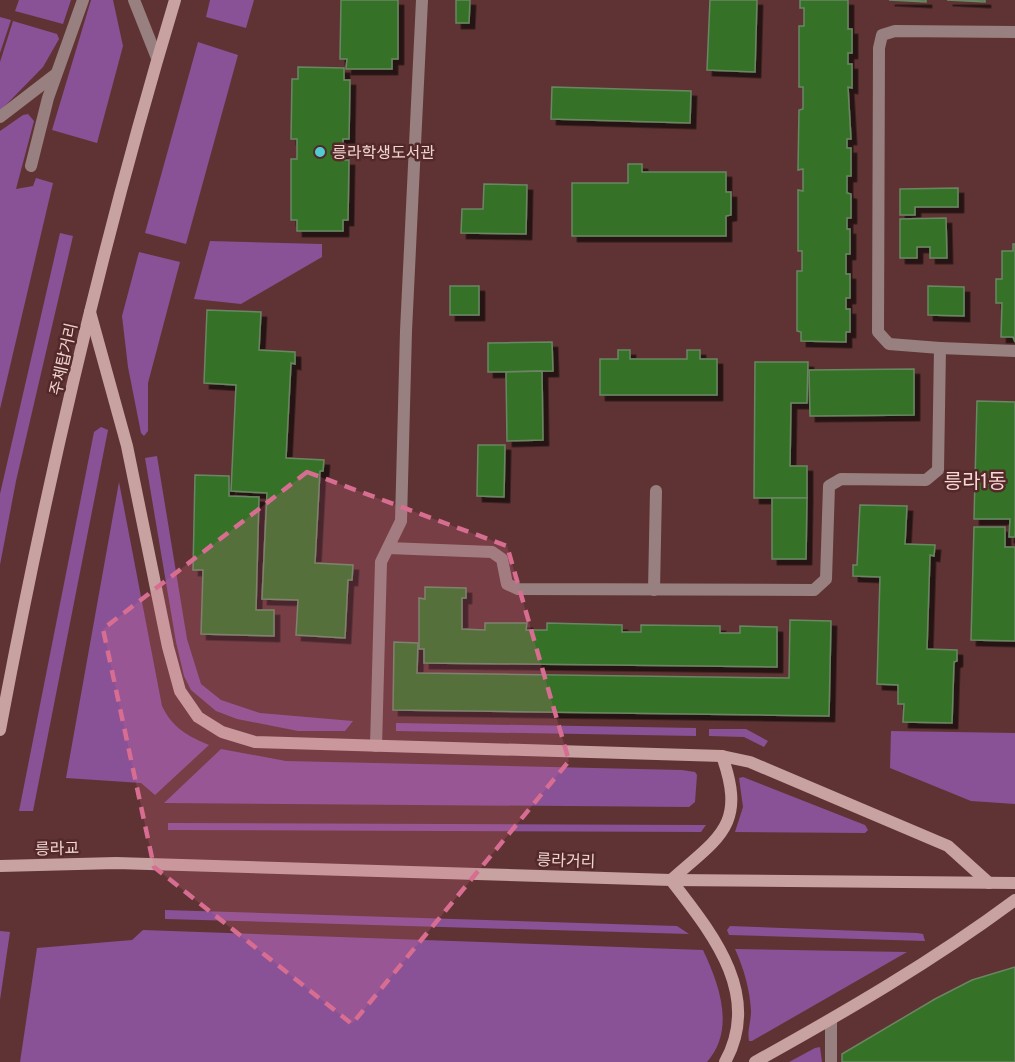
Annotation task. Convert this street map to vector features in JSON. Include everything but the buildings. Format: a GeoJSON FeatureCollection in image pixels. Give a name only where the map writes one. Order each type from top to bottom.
{"type":"FeatureCollection","features":[{"type":"Feature","properties":{"kind":"main road","name":"주체탑거리"},"geometry":{"type":"LineString","coordinates":[[0,730],[14,653],[90,312],[157,58],[175,0]]}},
{"type":"Feature","properties":{"kind":"main road"},"geometry":{"type":"LineString","coordinates":[[90,312],[127,446],[168,647],[180,691],[198,717],[222,732],[255,742],[722,756],[750,762],[948,846],[989,883]]}},
{"type":"Feature","properties":{"kind":"main road"},"geometry":{"type":"LineString","coordinates":[[722,756],[733,796],[728,822],[721,835],[671,880],[712,933],[728,963],[737,988],[735,1040],[725,1062]]}},
{"type":"Feature","properties":{"kind":"main road","name":"릉라거리"},"geometry":{"type":"LineString","coordinates":[[116,863],[671,880],[1015,883]]}},
{"type":"Feature","properties":{"kind":"main road","name":"릉라교"},"geometry":{"type":"LineString","coordinates":[[0,866],[116,863]]}},
{"type":"Feature","properties":{"kind":"main road"},"geometry":{"type":"LineString","coordinates":[[756,1062],[831,1020],[962,939],[1015,900]]}},
{"type":"Feature","properties":{"kind":"street"},"geometry":{"type":"LineString","coordinates":[[31,166],[48,98],[83,0]]}},
{"type":"Feature","properties":{"kind":"street"},"geometry":{"type":"LineString","coordinates":[[134,0],[157,58]]}},
{"type":"Feature","properties":{"kind":"street"},"geometry":{"type":"LineString","coordinates":[[376,746],[381,562],[401,521],[406,331],[422,0]]}},
{"type":"Feature","properties":{"kind":"street"},"geometry":{"type":"LineString","coordinates":[[1015,32],[895,31],[882,35],[878,332],[889,344],[1015,351]]}},
{"type":"Feature","properties":{"kind":"street"},"geometry":{"type":"LineString","coordinates":[[0,117],[57,74]]}},
{"type":"Feature","properties":{"kind":"street"},"geometry":{"type":"LineString","coordinates":[[388,548],[492,552],[502,559],[507,584],[518,590],[814,590],[826,579],[829,486],[841,479],[926,480],[938,470],[940,348]]}},
{"type":"Feature","properties":{"kind":"street"},"geometry":{"type":"LineString","coordinates":[[654,590],[656,491]]}},
{"type":"Feature","properties":{"kind":"street"},"geometry":{"type":"LineString","coordinates":[[831,1020],[831,1062]]}},
{"type":"Feature","properties":{"kind":"highlighted area"},"geometry":{"type":"Polygon","coordinates":[[[307,472],[507,546],[569,761],[352,1024],[154,867],[103,629],[307,472]]]}},
{"type":"Feature","properties":{"kind":"shaded area"},"geometry":{"type":"Polygon","coordinates":[[[19,0],[71,0],[63,24],[15,11],[19,0]]]}},
{"type":"Feature","properties":{"kind":"shaded area"},"geometry":{"type":"Polygon","coordinates":[[[91,0],[113,0],[123,46],[97,143],[52,130],[91,0]]]}},
{"type":"Feature","properties":{"kind":"shaded area"},"geometry":{"type":"Polygon","coordinates":[[[210,0],[254,0],[246,28],[206,17],[210,0]]]}},
{"type":"Feature","properties":{"kind":"shaded area"},"geometry":{"type":"Polygon","coordinates":[[[0,17],[11,20],[0,53],[0,17]]]}},
{"type":"Feature","properties":{"kind":"shaded area"},"geometry":{"type":"Polygon","coordinates":[[[13,21],[57,34],[59,39],[43,67],[0,111],[0,62],[13,21]]]}},
{"type":"Feature","properties":{"kind":"shaded area"},"geometry":{"type":"Polygon","coordinates":[[[198,42],[238,55],[186,244],[145,233],[198,42]]]}},
{"type":"Feature","properties":{"kind":"shaded area"},"geometry":{"type":"Polygon","coordinates":[[[28,114],[34,121],[16,189],[33,186],[36,178],[53,183],[0,409],[0,131],[28,114]]]}},
{"type":"Feature","properties":{"kind":"shaded area"},"geometry":{"type":"Polygon","coordinates":[[[60,233],[73,236],[16,481],[0,565],[0,494],[60,233]]]}},
{"type":"Feature","properties":{"kind":"shaded area"},"geometry":{"type":"Polygon","coordinates":[[[210,241],[322,244],[322,257],[241,304],[194,299],[210,241]]]}},
{"type":"Feature","properties":{"kind":"shaded area"},"geometry":{"type":"Polygon","coordinates":[[[139,252],[180,262],[148,383],[148,431],[144,436],[141,433],[128,367],[122,316],[139,252]]]}},
{"type":"Feature","properties":{"kind":"shaded area"},"geometry":{"type":"Polygon","coordinates":[[[101,427],[108,430],[33,811],[19,811],[94,432],[101,427]]]}},
{"type":"Feature","properties":{"kind":"shaded area"},"geometry":{"type":"Polygon","coordinates":[[[157,456],[187,639],[201,684],[221,700],[260,713],[353,721],[345,731],[298,731],[237,719],[216,711],[191,690],[184,676],[176,642],[145,458],[157,456]]]}},
{"type":"Feature","properties":{"kind":"shaded area"},"geometry":{"type":"Polygon","coordinates":[[[119,482],[162,706],[170,720],[181,730],[209,745],[155,795],[141,783],[66,778],[119,482]]]}},
{"type":"Feature","properties":{"kind":"shaded area"},"geometry":{"type":"Polygon","coordinates":[[[396,723],[696,728],[696,736],[396,731],[396,723]]]}},
{"type":"Feature","properties":{"kind":"shaded area"},"geometry":{"type":"Polygon","coordinates":[[[709,729],[746,729],[768,741],[764,747],[744,737],[709,736],[709,729]]]}},
{"type":"Feature","properties":{"kind":"shaded area"},"geometry":{"type":"Polygon","coordinates":[[[891,731],[1015,733],[1015,804],[971,801],[890,768],[891,731]]]}},
{"type":"Feature","properties":{"kind":"shaded area"},"geometry":{"type":"Polygon","coordinates":[[[221,749],[286,761],[682,770],[695,772],[697,775],[695,802],[689,807],[164,803],[221,749]]]}},
{"type":"Feature","properties":{"kind":"shaded area"},"geometry":{"type":"Polygon","coordinates":[[[743,777],[865,825],[868,830],[865,833],[735,832],[743,807],[739,778],[743,777]]]}},
{"type":"Feature","properties":{"kind":"shaded area"},"geometry":{"type":"Polygon","coordinates":[[[168,823],[706,825],[701,832],[168,830],[168,823]]]}},
{"type":"Feature","properties":{"kind":"shaded area"},"geometry":{"type":"Polygon","coordinates":[[[165,910],[677,926],[689,934],[165,919],[165,910]]]}},
{"type":"Feature","properties":{"kind":"shaded area"},"geometry":{"type":"Polygon","coordinates":[[[730,926],[917,933],[923,934],[925,941],[729,935],[727,930],[730,926]]]}},
{"type":"Feature","properties":{"kind":"shaded area"},"geometry":{"type":"Polygon","coordinates":[[[143,930],[703,950],[722,1006],[721,1035],[716,1049],[707,1062],[20,1062],[37,948],[132,940],[143,930]]]}},
{"type":"Feature","properties":{"kind":"shaded area"},"geometry":{"type":"Polygon","coordinates":[[[0,931],[10,932],[0,1000],[0,931]]]}},
{"type":"Feature","properties":{"kind":"shaded area"},"geometry":{"type":"Polygon","coordinates":[[[735,949],[907,952],[749,1041],[751,1011],[749,995],[744,972],[735,949]]]}},
{"type":"Feature","properties":{"kind":"shaded area"},"geometry":{"type":"Polygon","coordinates":[[[820,1047],[822,1062],[789,1062],[815,1048],[820,1047]]]}},
{"type":"Feature","properties":{"kind":"place","name":"릉라학생도서관"},"geometry":{"type":"Point","coordinates":[320,152]}},
{"type":"Feature","properties":{"kind":"district","name":"릉라1동"},"geometry":{"type":"Point","coordinates":[975,481]}}]}
